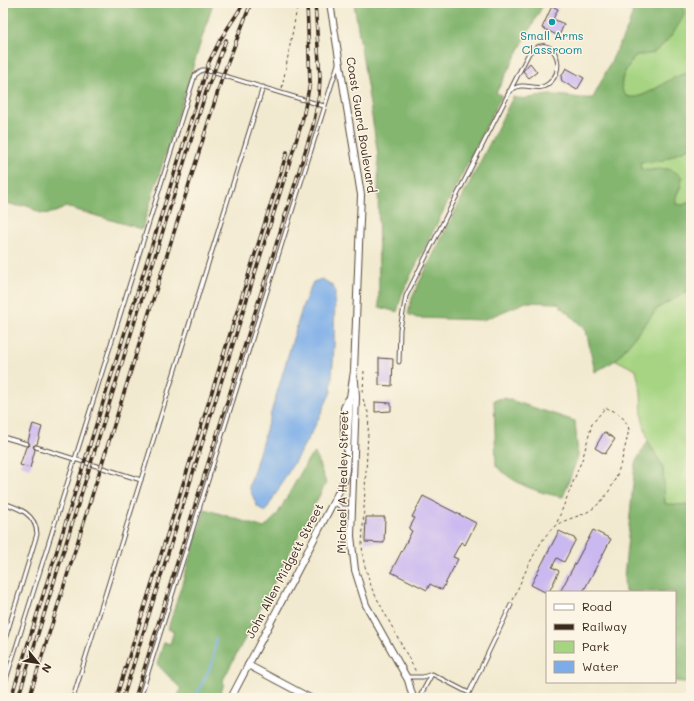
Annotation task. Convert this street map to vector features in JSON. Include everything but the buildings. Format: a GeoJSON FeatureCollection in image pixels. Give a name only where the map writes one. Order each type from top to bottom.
{"type":"FeatureCollection","features":[{"type":"Feature","properties":{"kind":"street","name":"Coast Guard Boulevard"},"geometry":{"type":"LineString","coordinates":[[330,3],[361,195],[353,397]]}},
{"type":"Feature","properties":{"kind":"street","name":"John Allen Midgett Street"},"geometry":{"type":"LineString","coordinates":[[231,698],[334,502],[345,476],[353,397]]}},
{"type":"Feature","properties":{"kind":"street","name":"Michael A Healey Street"},"geometry":{"type":"LineString","coordinates":[[353,397],[352,549],[358,585],[372,616],[406,676],[413,698]]}},
{"type":"Feature","properties":{"kind":"street"},"geometry":{"type":"LineString","coordinates":[[248,665],[310,698]]}},
{"type":"Feature","properties":{"kind":"lane"},"geometry":{"type":"LineString","coordinates":[[399,362],[400,329],[406,296],[509,91],[522,66],[533,49],[540,46],[548,47],[554,50],[557,57],[558,66],[552,80],[547,85],[540,88],[521,86],[509,91]]}},
{"type":"Feature","properties":{"kind":"lane"},"geometry":{"type":"LineString","coordinates":[[140,698],[324,106],[340,60]]}},
{"type":"Feature","properties":{"kind":"lane"},"geometry":{"type":"LineString","coordinates":[[3,689],[195,75],[202,70],[205,70],[324,106]]}},
{"type":"Feature","properties":{"kind":"lane"},"geometry":{"type":"LineString","coordinates":[[73,698],[263,87]]}},
{"type":"Feature","properties":{"kind":"lane"},"geometry":{"type":"LineString","coordinates":[[3,437],[27,444]]}},
{"type":"Feature","properties":{"kind":"lane"},"geometry":{"type":"LineString","coordinates":[[36,447],[141,480]]}},
{"type":"Feature","properties":{"kind":"lane"},"geometry":{"type":"LineString","coordinates":[[334,502],[342,508],[352,508]]}},
{"type":"Feature","properties":{"kind":"lane"},"geometry":{"type":"LineString","coordinates":[[3,503],[16,507],[28,514],[35,522],[37,534],[3,646]]}},
{"type":"Feature","properties":{"kind":"lane"},"geometry":{"type":"LineString","coordinates":[[406,676],[420,677],[432,674],[469,692],[511,605]]}},
{"type":"Feature","properties":{"kind":"lane"},"geometry":{"type":"LineString","coordinates":[[419,698],[432,674]]}},
{"type":"Feature","properties":{"kind":"path"},"geometry":{"type":"LineString","coordinates":[[281,93],[298,3]]}},
{"type":"Feature","properties":{"kind":"path"},"geometry":{"type":"LineString","coordinates":[[364,372],[362,398],[369,415],[362,546],[364,563],[372,589],[420,677]]}},
{"type":"Feature","properties":{"kind":"path"},"geometry":{"type":"LineString","coordinates":[[511,605],[522,579],[549,532],[556,525],[590,510],[600,502],[617,477],[629,430],[628,423],[610,409],[606,408],[592,424],[582,457],[556,525]]}},
{"type":"Feature","properties":{"kind":"green space"},"geometry":{"type":"Polygon","coordinates":[[[3,3],[213,3],[142,229],[66,207],[56,212],[46,214],[37,212],[28,205],[18,206],[3,202],[3,3]]]}},
{"type":"Feature","properties":{"kind":"green space"},"geometry":{"type":"Polygon","coordinates":[[[354,3],[544,3],[496,93],[502,95],[411,275],[402,294],[397,312],[379,307],[378,155],[354,3]]]}},
{"type":"Feature","properties":{"kind":"green space"},"geometry":{"type":"Polygon","coordinates":[[[583,3],[642,3],[645,7],[673,3],[682,5],[685,12],[683,17],[668,40],[652,53],[636,55],[628,67],[623,76],[621,85],[626,95],[638,97],[673,78],[691,72],[691,147],[661,161],[640,162],[641,169],[666,169],[676,172],[682,177],[676,204],[683,205],[691,201],[691,289],[658,308],[616,360],[595,372],[586,330],[557,303],[526,302],[483,320],[417,318],[408,314],[412,298],[421,279],[513,97],[527,98],[551,95],[593,98],[628,27],[633,11],[583,3]]]}},
{"type":"Feature","properties":{"kind":"green space"},"geometry":{"type":"Polygon","coordinates":[[[678,3],[691,3],[691,72],[673,78],[638,97],[626,95],[621,85],[625,71],[636,55],[649,54],[682,5],[678,3]]]}},
{"type":"Feature","properties":{"kind":"green space"},"geometry":{"type":"Polygon","coordinates":[[[691,147],[691,201],[683,205],[676,204],[675,197],[682,185],[655,169],[648,171],[641,169],[639,161],[661,161],[691,147]]]}},
{"type":"Feature","properties":{"kind":"green space"},"geometry":{"type":"Polygon","coordinates":[[[691,289],[691,505],[665,504],[663,467],[648,441],[642,417],[641,392],[636,370],[616,360],[658,308],[691,289]]]}},
{"type":"Feature","properties":{"kind":"green space"},"geometry":{"type":"Polygon","coordinates":[[[504,398],[575,421],[578,456],[563,497],[527,487],[511,478],[496,466],[494,400],[504,398]]]}},
{"type":"Feature","properties":{"kind":"green space"},"geometry":{"type":"Polygon","coordinates":[[[648,441],[663,467],[665,504],[691,505],[691,683],[676,681],[676,591],[625,591],[624,578],[635,463],[648,441]]]}},
{"type":"Feature","properties":{"kind":"green space"},"geometry":{"type":"Polygon","coordinates":[[[315,453],[326,483],[223,680],[224,685],[217,698],[177,698],[181,689],[157,664],[164,642],[170,644],[174,631],[168,629],[205,509],[264,528],[277,515],[309,458],[315,453]]]}},
{"type":"Feature","properties":{"kind":"water"},"geometry":{"type":"Polygon","coordinates":[[[322,279],[332,285],[335,290],[334,347],[331,392],[313,430],[265,512],[257,506],[249,487],[303,305],[313,282],[322,279]]]}},
{"type":"Feature","properties":{"kind":"waterway"},"geometry":{"type":"LineString","coordinates":[[195,698],[213,661],[216,638]]}},
{"type":"Feature","properties":{"kind":"railway"},"geometry":{"type":"LineString","coordinates":[[11,698],[209,62],[220,40],[244,3]]}},
{"type":"Feature","properties":{"kind":"railway"},"geometry":{"type":"LineString","coordinates":[[29,698],[223,75],[251,3]]}},
{"type":"Feature","properties":{"kind":"railway"},"geometry":{"type":"LineString","coordinates":[[123,698],[302,122],[310,83],[307,3]]}},
{"type":"Feature","properties":{"kind":"railway"},"geometry":{"type":"LineString","coordinates":[[135,698],[313,126],[319,95],[320,77],[315,3]]}},
{"type":"Feature","properties":{"kind":"railway"},"geometry":{"type":"LineString","coordinates":[[18,698],[206,92],[226,40]]}},
{"type":"Feature","properties":{"kind":"railway"},"geometry":{"type":"LineString","coordinates":[[116,698],[287,152]]}},
{"type":"Feature","properties":{"kind":"place","name":"Small Arms Classroom"},"geometry":{"type":"Point","coordinates":[552,22]}}]}
